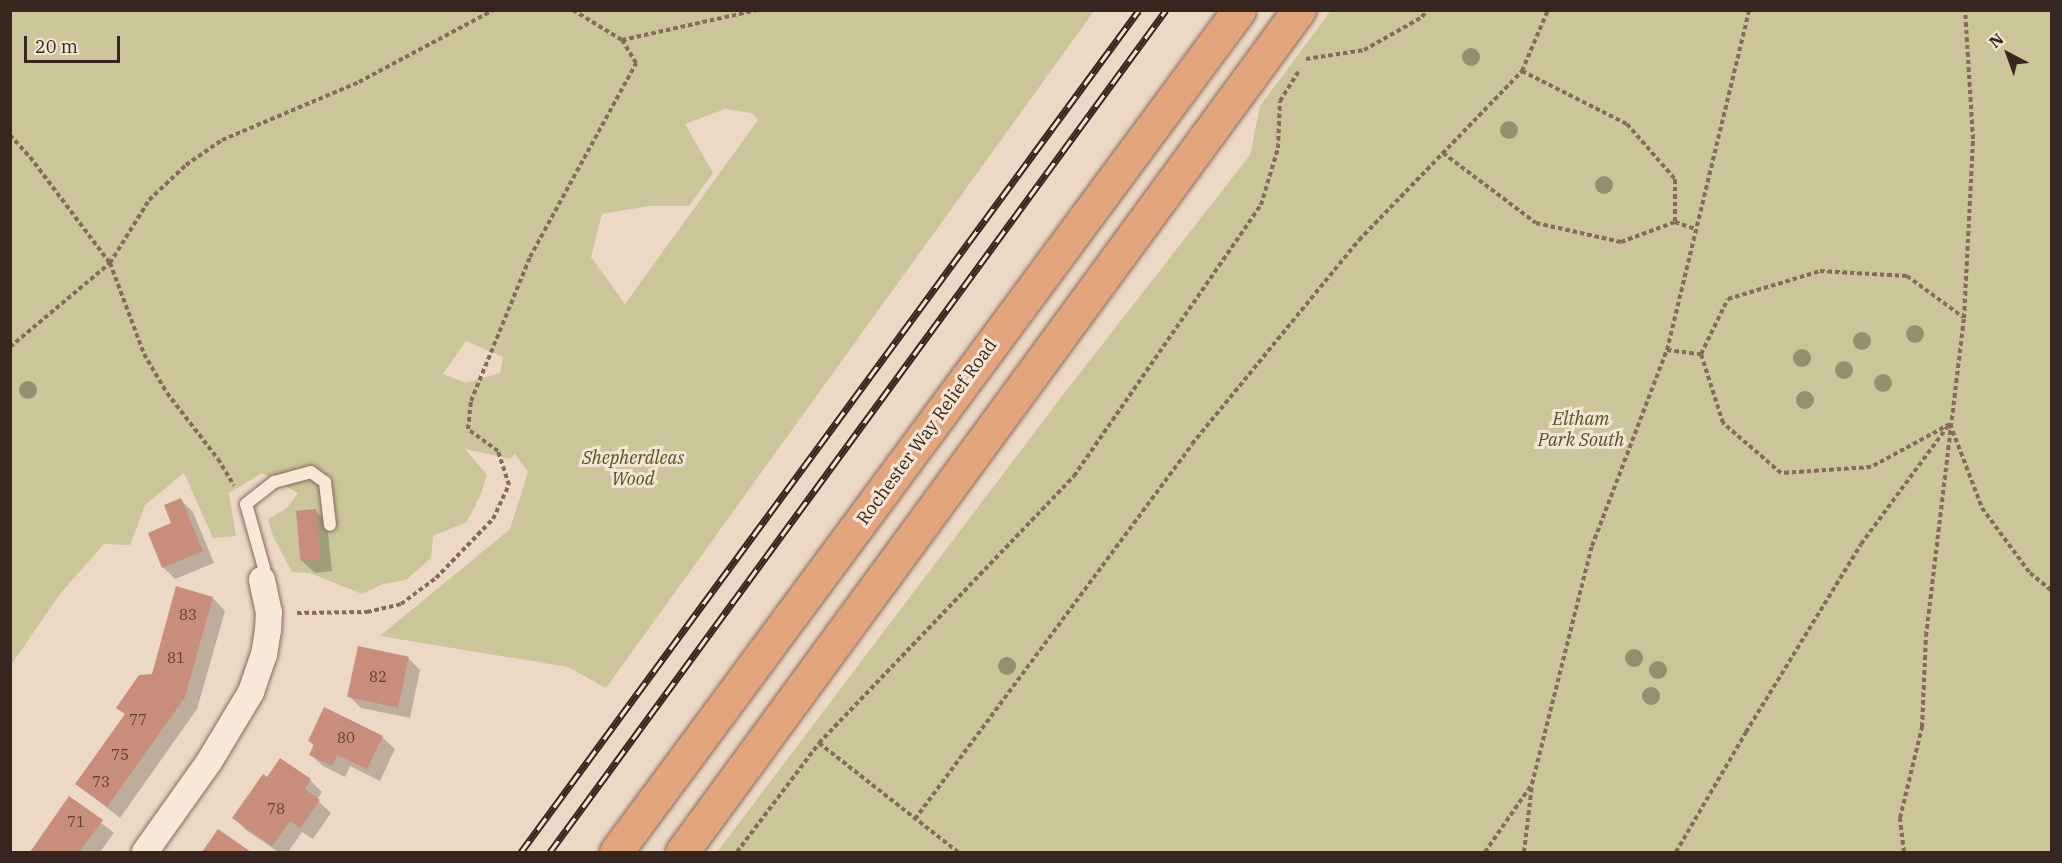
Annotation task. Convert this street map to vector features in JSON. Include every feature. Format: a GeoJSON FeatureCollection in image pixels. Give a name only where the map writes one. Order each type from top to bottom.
{"type":"FeatureCollection","features":[{"type":"Feature","properties":{"kind":"highway","name":"Rochester Way Relief Road"},"geometry":{"type":"LineString","coordinates":[[616,852],[1239,10]]}},
{"type":"Feature","properties":{"kind":"highway"},"geometry":{"type":"LineString","coordinates":[[682,852],[1299,10]]}},
{"type":"Feature","properties":{"kind":"street"},"geometry":{"type":"LineString","coordinates":[[145,852],[209,762],[251,692],[264,655],[269,613],[262,580]]}},
{"type":"Feature","properties":{"kind":"lane"},"geometry":{"type":"LineString","coordinates":[[262,580],[264,568],[246,504],[274,482],[311,472],[325,482],[330,525]]}},
{"type":"Feature","properties":{"kind":"path"},"geometry":{"type":"LineString","coordinates":[[10,347],[110,263],[149,200],[186,165],[222,140],[359,82],[493,10]]}},
{"type":"Feature","properties":{"kind":"path"},"geometry":{"type":"LineString","coordinates":[[269,613],[367,612],[401,604],[436,578],[493,519],[509,485],[498,451],[468,429],[471,401],[530,257],[636,63],[622,40],[573,10]]}},
{"type":"Feature","properties":{"kind":"path"},"geometry":{"type":"LineString","coordinates":[[622,40],[734,13],[757,10]]}},
{"type":"Feature","properties":{"kind":"path"},"geometry":{"type":"LineString","coordinates":[[737,852],[819,743],[1074,476],[1262,206],[1278,148],[1280,101],[1306,58],[1364,50],[1422,17],[1427,10]]}},
{"type":"Feature","properties":{"kind":"path"},"geometry":{"type":"LineString","coordinates":[[915,819],[1192,444],[1359,240],[1522,71],[1548,10]]}},
{"type":"Feature","properties":{"kind":"path"},"geometry":{"type":"LineString","coordinates":[[1524,852],[1532,784],[1592,546],[1666,350],[1749,10]]}},
{"type":"Feature","properties":{"kind":"path"},"geometry":{"type":"LineString","coordinates":[[1904,852],[1900,818],[1922,727],[1926,636],[1964,318],[1973,139],[1965,10]]}},
{"type":"Feature","properties":{"kind":"path"},"geometry":{"type":"LineString","coordinates":[[1522,71],[1627,124],[1675,179],[1675,222]]}},
{"type":"Feature","properties":{"kind":"path"},"geometry":{"type":"LineString","coordinates":[[10,135],[30,157],[110,263],[144,354],[167,393],[218,459],[246,504]]}},
{"type":"Feature","properties":{"kind":"path"},"geometry":{"type":"LineString","coordinates":[[1443,153],[1536,223],[1621,243],[1675,222],[1695,230]]}},
{"type":"Feature","properties":{"kind":"path"},"geometry":{"type":"LineString","coordinates":[[1950,423],[1871,467],[1781,473],[1724,423],[1701,354],[1728,299],[1820,271],[1907,276],[1964,318]]}},
{"type":"Feature","properties":{"kind":"path"},"geometry":{"type":"LineString","coordinates":[[1666,350],[1701,354]]}},
{"type":"Feature","properties":{"kind":"path"},"geometry":{"type":"LineString","coordinates":[[1950,423],[1982,508],[2030,573],[2052,591]]}},
{"type":"Feature","properties":{"kind":"path"},"geometry":{"type":"LineString","coordinates":[[1676,852],[1861,544],[1950,423]]}},
{"type":"Feature","properties":{"kind":"path"},"geometry":{"type":"LineString","coordinates":[[819,743],[958,852]]}},
{"type":"Feature","properties":{"kind":"path"},"geometry":{"type":"LineString","coordinates":[[1485,852],[1532,784]]}},
{"type":"Feature","properties":{"kind":"green space","name":"Eltham Park South"},"geometry":{"type":"Polygon","coordinates":[[[1331,10],[2051,11],[2051,852],[717,852],[1062,396],[1250,155],[1260,106],[1331,10]]]}},
{"type":"Feature","properties":{"kind":"green space","name":"Shepherdleas Wood"},"geometry":{"type":"Polygon","coordinates":[[[10,11],[1094,11],[606,688],[568,667],[380,636],[510,529],[528,472],[515,454],[510,459],[465,449],[487,475],[481,494],[467,522],[433,536],[431,558],[406,580],[383,584],[362,594],[310,573],[292,572],[273,536],[268,519],[287,508],[298,493],[262,473],[229,493],[236,536],[213,538],[184,473],[145,505],[130,545],[104,544],[60,594],[11,665],[10,11]],[[725,109],[685,124],[713,173],[689,206],[649,206],[602,214],[591,257],[625,304],[758,120],[751,113],[725,109]],[[466,341],[443,374],[466,383],[500,373],[503,357],[466,341]]]}},
{"type":"Feature","properties":{"kind":"building"},"geometry":{"type":"Polygon","coordinates":[[[181,498],[203,551],[162,568],[148,533],[171,523],[164,505],[181,498]]]}},
{"type":"Feature","properties":{"kind":"building"},"geometry":{"type":"Polygon","coordinates":[[[316,509],[320,559],[300,561],[296,511],[316,509]]]}},
{"type":"Feature","properties":{"kind":"building"},"geometry":{"type":"Polygon","coordinates":[[[176,586],[213,597],[185,697],[107,807],[75,784],[125,714],[116,708],[139,675],[152,674],[176,586]]]}},
{"type":"Feature","properties":{"kind":"building"},"geometry":{"type":"Polygon","coordinates":[[[358,646],[409,657],[398,708],[347,697],[358,646]]]}},
{"type":"Feature","properties":{"kind":"building"},"geometry":{"type":"Polygon","coordinates":[[[324,707],[383,736],[367,769],[337,755],[332,766],[309,755],[314,744],[308,741],[324,707]]]}},
{"type":"Feature","properties":{"kind":"building"},"geometry":{"type":"Polygon","coordinates":[[[280,758],[311,779],[305,789],[320,800],[300,828],[290,821],[272,846],[232,818],[263,774],[267,777],[280,758]]]}},
{"type":"Feature","properties":{"kind":"building"},"geometry":{"type":"Polygon","coordinates":[[[69,796],[103,820],[79,852],[30,852],[69,796]]]}},
{"type":"Feature","properties":{"kind":"building"},"geometry":{"type":"Polygon","coordinates":[[[218,829],[251,852],[202,852],[218,829]]]}},
{"type":"Feature","properties":{"kind":"railway"},"geometry":{"type":"LineString","coordinates":[[521,852],[1139,10]]}},
{"type":"Feature","properties":{"kind":"railway"},"geometry":{"type":"LineString","coordinates":[[550,852],[1166,10]]}}]}
